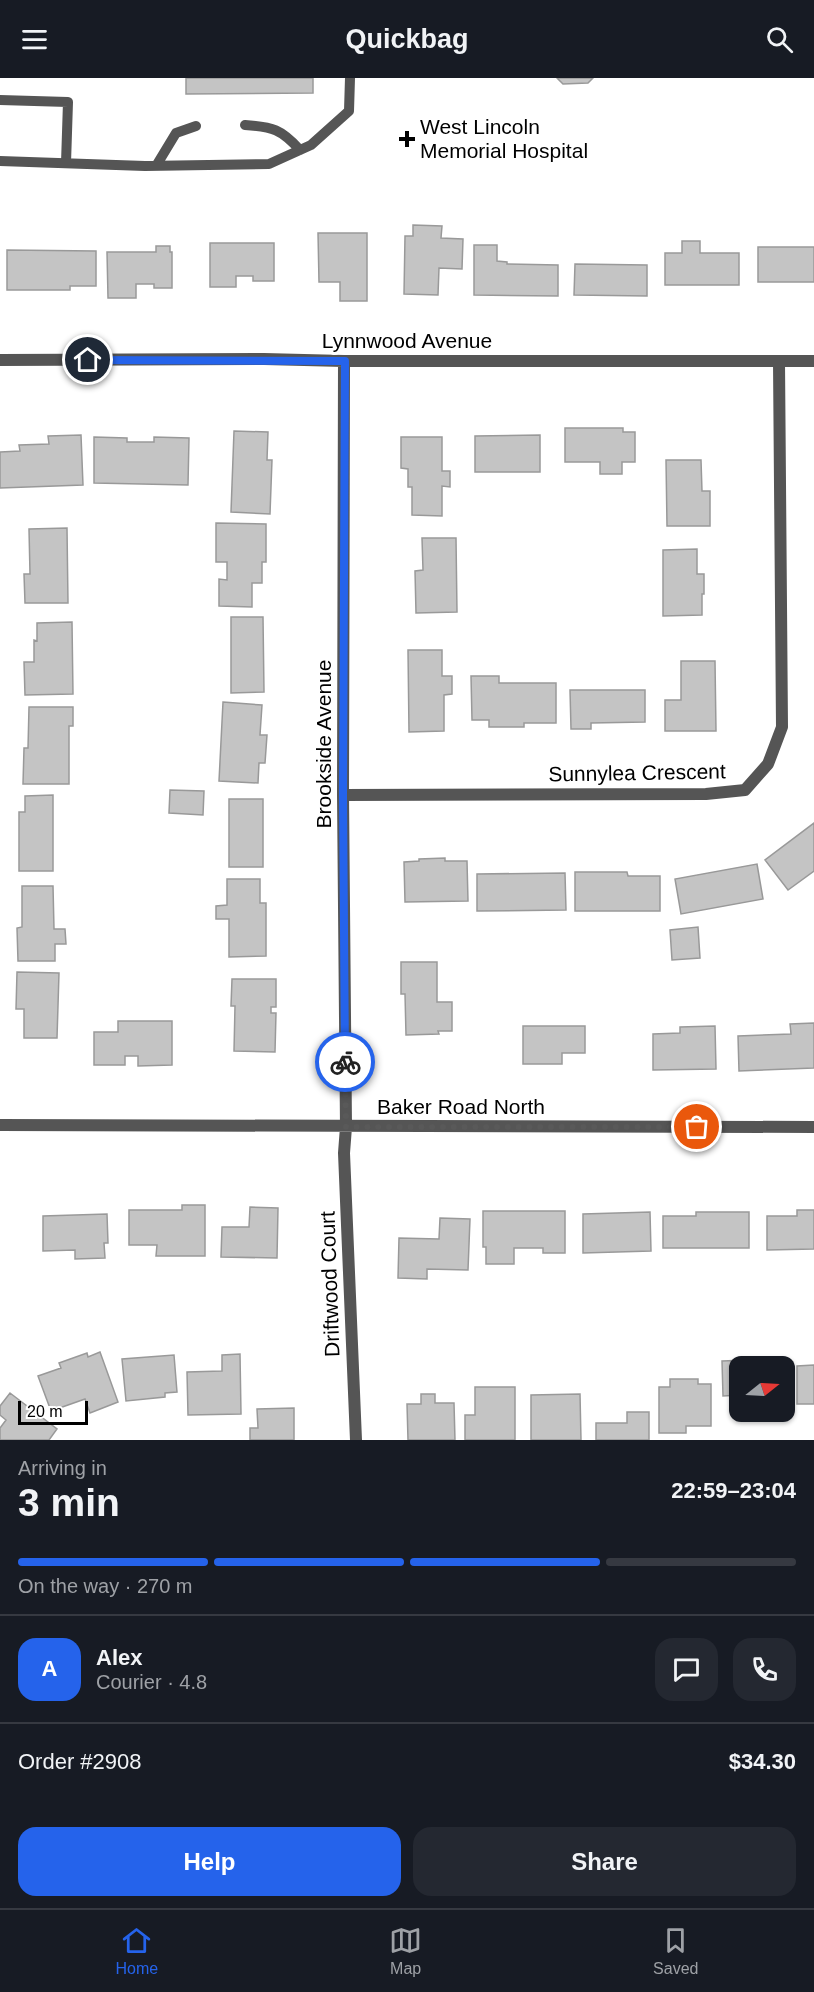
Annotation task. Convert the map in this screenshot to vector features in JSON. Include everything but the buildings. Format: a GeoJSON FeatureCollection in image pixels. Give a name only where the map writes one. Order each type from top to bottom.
{"type":"FeatureCollection","features":[{"type":"Feature","properties":{"kind":"street","name":"Lynnwood Avenue"},"geometry":{"type":"LineString","coordinates":[[0,360],[814,361]]}},
{"type":"Feature","properties":{"kind":"street","name":"Brookside Avenue"},"geometry":{"type":"LineString","coordinates":[[345,361],[343,795],[346,1127]]}},
{"type":"Feature","properties":{"kind":"street","name":"Sunnylea Crescent"},"geometry":{"type":"LineString","coordinates":[[343,795],[706,794],[745,790],[768,764],[782,727],[779,362]]}},
{"type":"Feature","properties":{"kind":"street","name":"Baker Road North"},"geometry":{"type":"LineString","coordinates":[[0,1125],[814,1126]]}},
{"type":"Feature","properties":{"kind":"street","name":"Driftwood Court"},"geometry":{"type":"LineString","coordinates":[[346,1127],[344,1153],[356,1440]]}},
{"type":"Feature","properties":{"kind":"lane"},"geometry":{"type":"LineString","coordinates":[[0,161],[156,166],[270,164],[311,145],[349,111],[350,78]]}},
{"type":"Feature","properties":{"kind":"lane"},"geometry":{"type":"LineString","coordinates":[[0,100],[68,102],[66,163]]}},
{"type":"Feature","properties":{"kind":"lane"},"geometry":{"type":"LineString","coordinates":[[245,125],[265,126],[286,134],[300,150]]}},
{"type":"Feature","properties":{"kind":"lane"},"geometry":{"type":"LineString","coordinates":[[156,166],[176,133],[196,126]]}},
{"type":"Feature","properties":{"kind":"way so far"},"geometry":{"type":"LineString","coordinates":[[345,1062],[346,1127],[697,1127]]}},
{"type":"Feature","properties":{"kind":"place","name":"West Lincoln Memorial Hospital"},"geometry":{"type":"Point","coordinates":[407,139]}},
{"type":"Feature","properties":{"kind":"route"},"geometry":{"type":"LineString","coordinates":[[88,360],[345,361],[343,795],[345,1062]]}}]}
